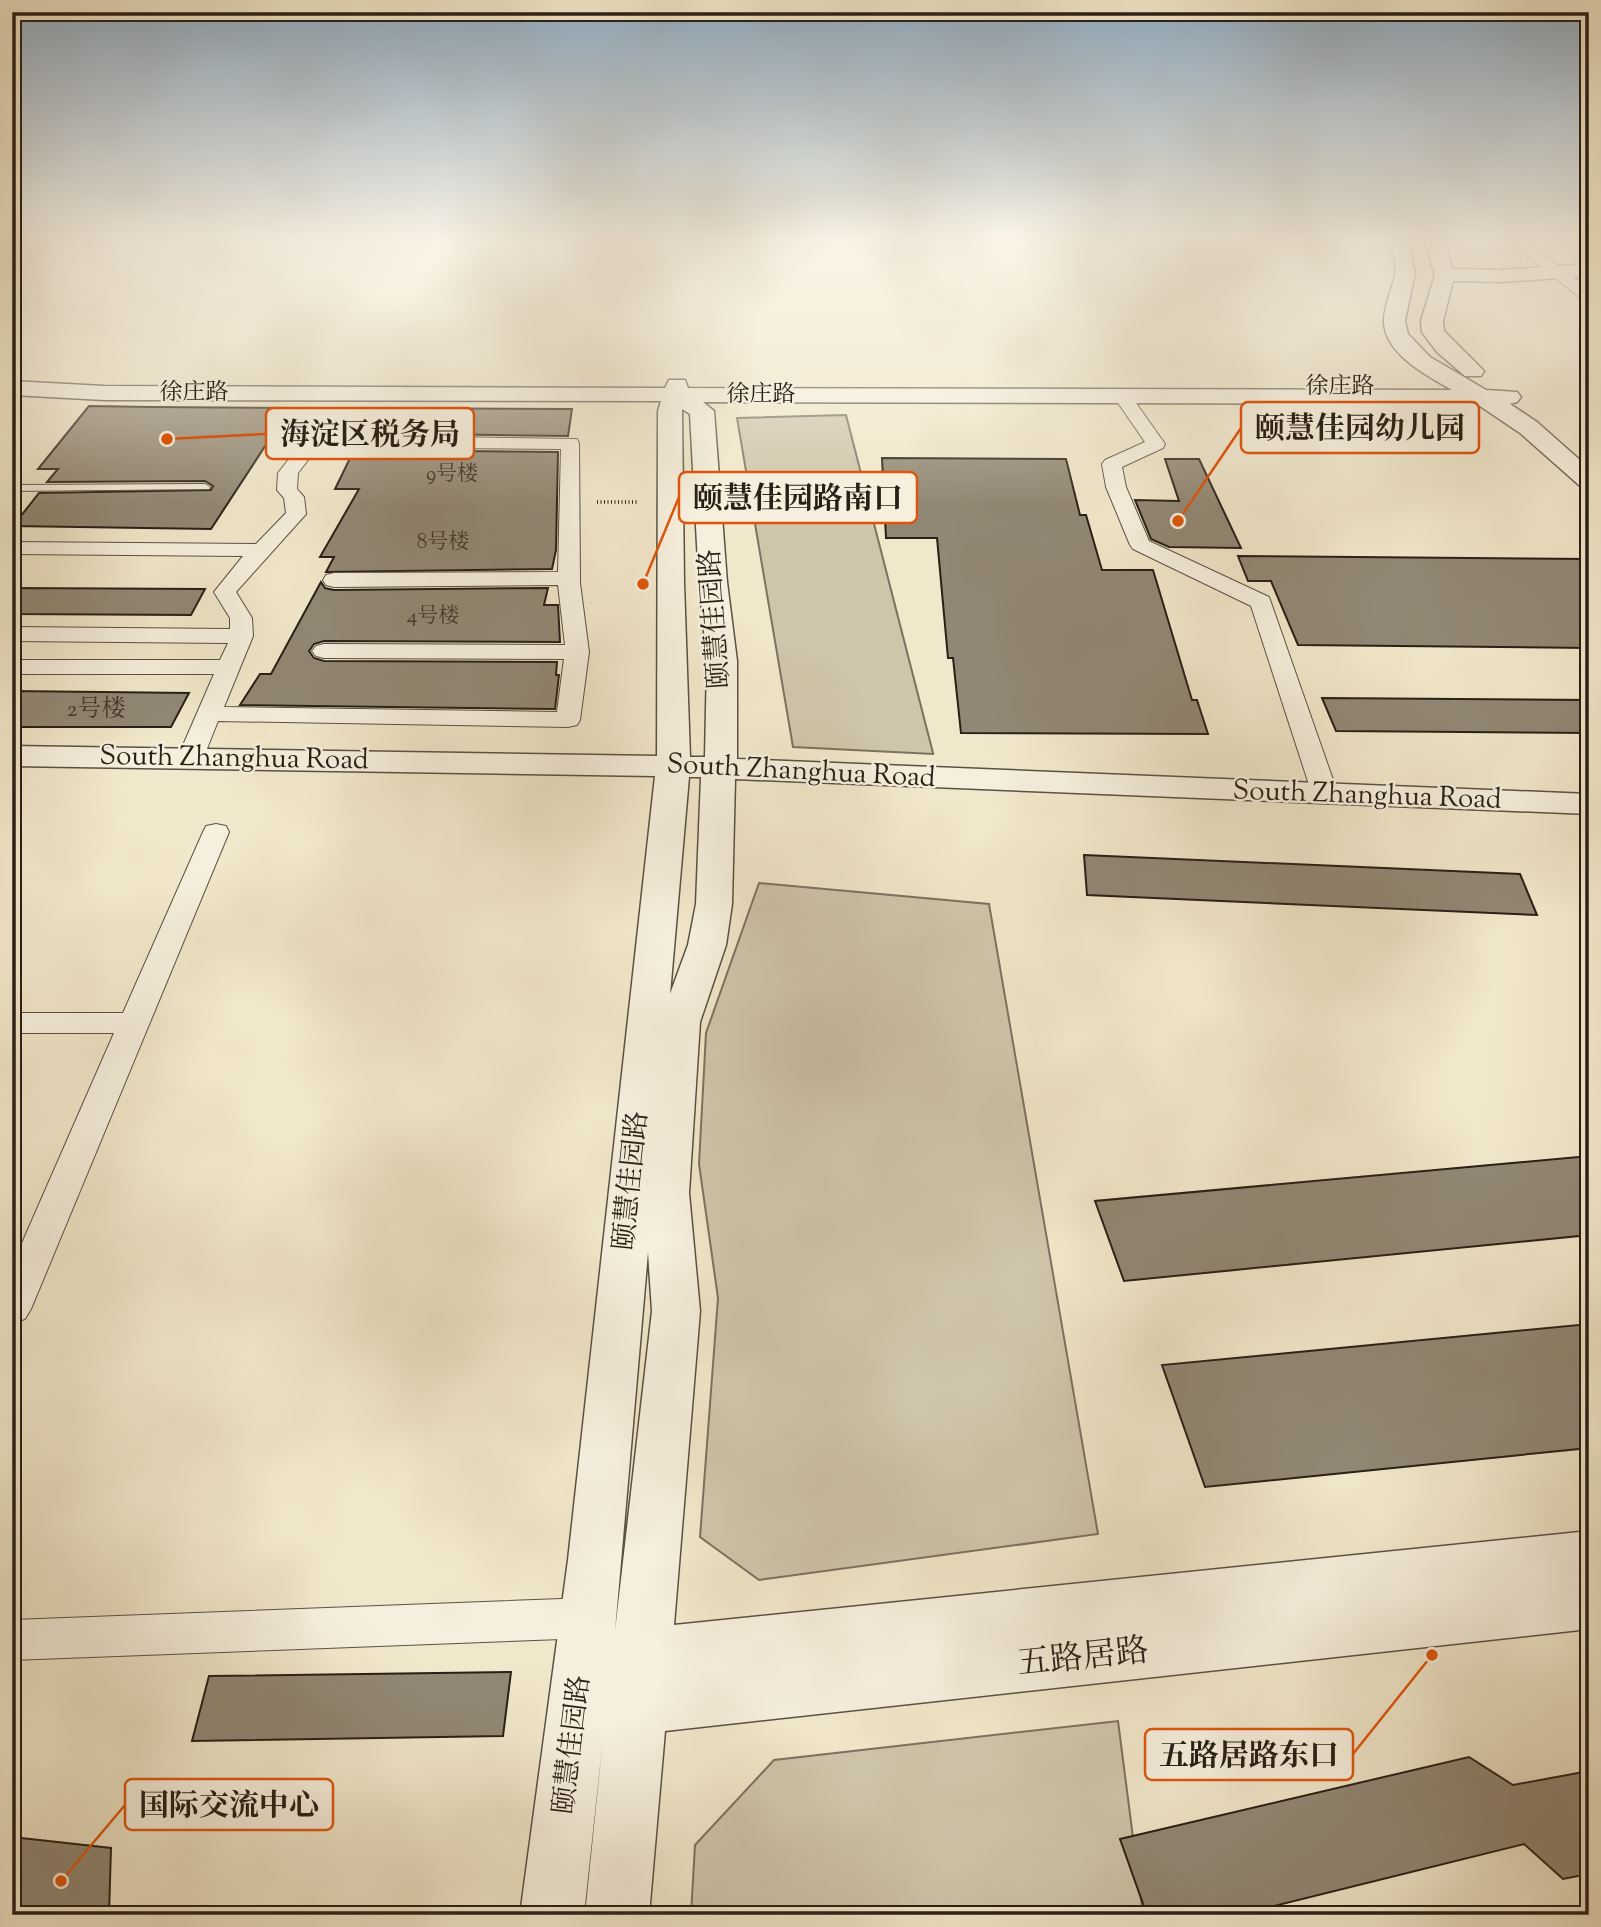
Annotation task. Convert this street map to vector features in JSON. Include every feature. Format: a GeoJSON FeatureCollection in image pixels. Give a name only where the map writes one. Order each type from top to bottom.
{"type":"FeatureCollection","features":[{"type":"Feature","properties":{"kind":"street"},"geometry":{"type":"LineString","coordinates":[[1394,327],[1400,339],[1432,369],[1461,386],[1495,393],[1507,412],[1589,481]]}},
{"type":"Feature","properties":{"kind":"street"},"geometry":{"type":"LineString","coordinates":[[1433,327],[1433,332],[1445,347],[1495,393],[1589,463]]}},
{"type":"Feature","properties":{"kind":"street","name":"徐庄路"},"geometry":{"type":"LineString","coordinates":[[12,387],[118,393],[1461,386]]}},
{"type":"Feature","properties":{"kind":"street","name":"徐庄路"},"geometry":{"type":"LineString","coordinates":[[677,390],[1123,397],[1495,393]]}},
{"type":"Feature","properties":{"kind":"street","name":"颐慧佳园路"},"geometry":{"type":"LineString","coordinates":[[552,1915],[583,1664],[672,766],[674,731],[670,583],[670,411],[677,390],[702,411],[713,580],[722,662],[723,744],[716,791],[714,904],[707,945],[680,1022],[667,1193],[676,1311],[617,1915]]}},
{"type":"Feature","properties":{"kind":"street"},"geometry":{"type":"LineString","coordinates":[[1123,397],[1156,444],[1112,464],[1116,487],[1140,545],[1261,602],[1325,794]]}},
{"type":"Feature","properties":{"kind":"street"},"geometry":{"type":"LineString","coordinates":[[190,759],[242,636],[241,618],[226,592],[239,570],[296,514],[294,497],[287,490],[288,473],[313,441],[570,443],[569,578],[576,652],[568,720],[210,714]]}},
{"type":"Feature","properties":{"kind":"street"},"geometry":{"type":"LineString","coordinates":[[12,548],[262,550]]}},
{"type":"Feature","properties":{"kind":"street"},"geometry":{"type":"LineString","coordinates":[[334,580],[569,578]]}},
{"type":"Feature","properties":{"kind":"street"},"geometry":{"type":"LineString","coordinates":[[12,634],[242,636]]}},
{"type":"Feature","properties":{"kind":"street"},"geometry":{"type":"LineString","coordinates":[[324,652],[576,652]]}},
{"type":"Feature","properties":{"kind":"street"},"geometry":{"type":"LineString","coordinates":[[12,667],[230,667]]}},
{"type":"Feature","properties":{"kind":"street","name":"South Zhanghua Road"},"geometry":{"type":"LineString","coordinates":[[12,756],[672,766],[1589,804]]}},
{"type":"Feature","properties":{"kind":"street"},"geometry":{"type":"LineString","coordinates":[[12,1309],[24,1256],[135,1023],[216,832]]}},
{"type":"Feature","properties":{"kind":"street"},"geometry":{"type":"LineString","coordinates":[[12,1023],[135,1023]]}},
{"type":"Feature","properties":{"kind":"street","name":"五路居路"},"geometry":{"type":"LineString","coordinates":[[638,1680],[1589,1555]]}},
{"type":"Feature","properties":{"kind":"street","name":"五路居路"},"geometry":{"type":"LineString","coordinates":[[583,1664],[638,1680],[1589,1604]]}},
{"type":"Feature","properties":{"kind":"street"},"geometry":{"type":"LineString","coordinates":[[12,1640],[583,1664]]}},
{"type":"Feature","properties":{"kind":"lane"},"geometry":{"type":"LineString","coordinates":[[12,488],[205,487]]}},
{"type":"Feature","properties":{"kind":"path"},"geometry":{"type":"LineString","coordinates":[[571,503],[639,502]]}},
{"type":"Feature","properties":{"kind":"shaded area"},"geometry":{"type":"Polygon","coordinates":[[[846,415],[933,754],[793,747],[737,418],[846,415]]]}},
{"type":"Feature","properties":{"kind":"shaded area"},"geometry":{"type":"Polygon","coordinates":[[[759,883],[989,904],[1098,1534],[759,1580],[700,1537],[718,1298],[699,1164],[706,1033],[759,883]]]}},
{"type":"Feature","properties":{"kind":"shaded area"},"geometry":{"type":"Polygon","coordinates":[[[1118,1721],[1143,1915],[691,1915],[695,1845],[774,1760],[1118,1721]]]}},
{"type":"Feature","properties":{"kind":"building"},"geometry":{"type":"Polygon","coordinates":[[[89,406],[290,408],[211,529],[13,526],[39,493],[211,490],[213,486],[205,481],[47,482],[58,469],[38,469],[89,406]]]}},
{"type":"Feature","properties":{"kind":"building"},"geometry":{"type":"Polygon","coordinates":[[[374,408],[572,409],[568,436],[362,433],[374,408]]]}},
{"type":"Feature","properties":{"kind":"building"},"geometry":{"type":"Polygon","coordinates":[[[354,450],[558,452],[556,550],[552,569],[326,572],[334,557],[320,557],[359,489],[335,489],[354,450]]]}},
{"type":"Feature","properties":{"kind":"building"},"geometry":{"type":"Polygon","coordinates":[[[882,458],[1066,459],[1080,515],[1086,515],[1102,570],[1153,570],[1192,700],[1197,700],[1208,734],[961,733],[953,658],[948,658],[937,538],[886,538],[882,458]]]}},
{"type":"Feature","properties":{"kind":"building"},"geometry":{"type":"Polygon","coordinates":[[[1165,459],[1199,459],[1241,548],[1169,547],[1151,539],[1135,500],[1179,501],[1165,459]]]}},
{"type":"Feature","properties":{"kind":"building"},"geometry":{"type":"Polygon","coordinates":[[[1238,556],[1589,559],[1589,648],[1298,645],[1271,581],[1248,581],[1238,556]]]}},
{"type":"Feature","properties":{"kind":"building"},"geometry":{"type":"Polygon","coordinates":[[[321,582],[325,588],[334,590],[548,588],[544,605],[558,605],[560,642],[324,641],[314,644],[309,651],[314,658],[324,661],[557,662],[556,675],[559,675],[555,709],[240,705],[260,674],[271,674],[321,582]]]}},
{"type":"Feature","properties":{"kind":"building"},"geometry":{"type":"Polygon","coordinates":[[[12,588],[205,589],[191,615],[12,614],[12,588]]]}},
{"type":"Feature","properties":{"kind":"building"},"geometry":{"type":"Polygon","coordinates":[[[12,691],[189,693],[171,727],[12,727],[12,691]]]}},
{"type":"Feature","properties":{"kind":"building"},"geometry":{"type":"Polygon","coordinates":[[[1322,698],[1589,700],[1589,733],[1336,731],[1322,698]]]}},
{"type":"Feature","properties":{"kind":"building"},"geometry":{"type":"Polygon","coordinates":[[[1084,855],[1520,874],[1537,915],[1087,895],[1084,855]]]}},
{"type":"Feature","properties":{"kind":"building"},"geometry":{"type":"Polygon","coordinates":[[[1589,1156],[1589,1235],[1124,1281],[1095,1201],[1589,1156]]]}},
{"type":"Feature","properties":{"kind":"building"},"geometry":{"type":"Polygon","coordinates":[[[1589,1324],[1589,1448],[1205,1487],[1162,1365],[1589,1324]]]}},
{"type":"Feature","properties":{"kind":"building"},"geometry":{"type":"Polygon","coordinates":[[[511,1672],[503,1736],[192,1741],[209,1676],[511,1672]]]}},
{"type":"Feature","properties":{"kind":"building"},"geometry":{"type":"Polygon","coordinates":[[[1469,1757],[1513,1785],[1589,1771],[1589,1874],[1563,1879],[1524,1844],[1238,1915],[1147,1915],[1120,1839],[1469,1757]]]}},
{"type":"Feature","properties":{"kind":"building"},"geometry":{"type":"Polygon","coordinates":[[[12,1837],[111,1848],[109,1915],[12,1915],[12,1837]]]}},
{"type":"Feature","properties":{"kind":"place","name":"海淀区税务局"},"geometry":{"type":"Point","coordinates":[167,439]}},
{"type":"Feature","properties":{"kind":"place","name":"颐慧佳园幼儿园"},"geometry":{"type":"Point","coordinates":[1178,521]}},
{"type":"Feature","properties":{"kind":"place","name":"颐慧佳园路南口"},"geometry":{"type":"Point","coordinates":[643,584]}},
{"type":"Feature","properties":{"kind":"place","name":"五路居路东口"},"geometry":{"type":"Point","coordinates":[1432,1655]}},
{"type":"Feature","properties":{"kind":"place","name":"国际交流中心"},"geometry":{"type":"Point","coordinates":[61,1881]}}]}
